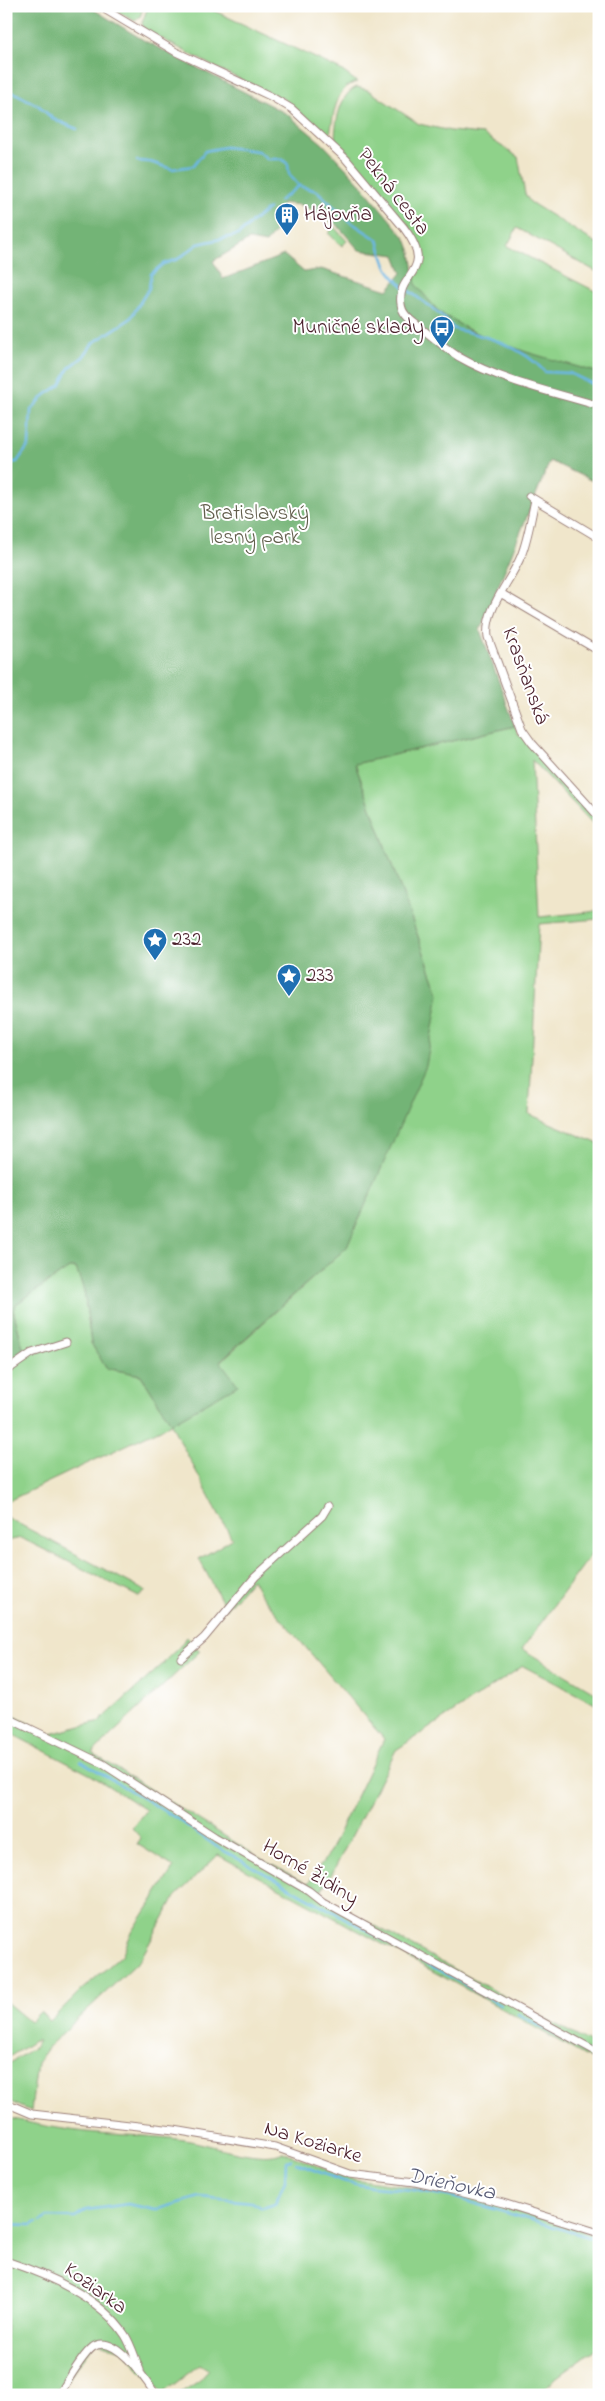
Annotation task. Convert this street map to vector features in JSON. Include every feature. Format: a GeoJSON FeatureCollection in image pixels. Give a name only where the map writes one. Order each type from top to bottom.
{"type":"FeatureCollection","features":[{"type":"Feature","properties":{"kind":"street","name":"Pekná cesta"},"geometry":{"type":"LineString","coordinates":[[99,6],[176,52],[270,96],[292,109],[346,159],[410,235],[416,249],[418,261],[402,290],[401,304],[404,313],[458,356],[494,373],[599,406]]}},
{"type":"Feature","properties":{"kind":"street","name":"Krasňanská"},"geometry":{"type":"LineString","coordinates":[[599,538],[532,498],[522,555],[490,619],[487,632],[520,724],[532,744],[599,817]]}},
{"type":"Feature","properties":{"kind":"street"},"geometry":{"type":"LineString","coordinates":[[502,594],[599,651]]}},
{"type":"Feature","properties":{"kind":"street"},"geometry":{"type":"LineString","coordinates":[[6,1371],[32,1353],[66,1342]]}},
{"type":"Feature","properties":{"kind":"street"},"geometry":{"type":"LineString","coordinates":[[181,1658],[204,1638],[255,1577],[322,1516],[328,1506]]}},
{"type":"Feature","properties":{"kind":"street","name":"Horné Židiny"},"geometry":{"type":"LineString","coordinates":[[6,1717],[90,1757],[162,1800],[215,1837],[309,1891],[323,1902],[599,2053]]}},
{"type":"Feature","properties":{"kind":"street","name":"Na Koziarke"},"geometry":{"type":"LineString","coordinates":[[9,2104],[32,2114],[184,2132],[275,2147],[350,2174],[415,2182],[452,2190],[504,2203],[599,2233]]}},
{"type":"Feature","properties":{"kind":"street","name":"Koziarka"},"geometry":{"type":"LineString","coordinates":[[6,2261],[50,2277],[104,2312],[126,2337],[140,2370]]}},
{"type":"Feature","properties":{"kind":"street"},"geometry":{"type":"LineString","coordinates":[[59,2395],[89,2351],[95,2346],[109,2345],[140,2370],[156,2395]]}},
{"type":"Feature","properties":{"kind":"green space","name":"Bratislavský lesný park"},"geometry":{"type":"Polygon","coordinates":[[[6,6],[88,6],[145,41],[287,114],[323,144],[357,180],[406,239],[411,252],[416,285],[439,312],[469,330],[526,352],[599,373],[599,484],[550,461],[480,630],[515,726],[355,764],[439,994],[426,1066],[347,1247],[220,1361],[238,1385],[171,1423],[141,1375],[106,1368],[91,1343],[84,1290],[76,1268],[69,1268],[16,1304],[13,1310],[25,1355],[6,1370],[6,6]],[[281,203],[287,218],[266,243],[249,240],[213,261],[223,279],[284,255],[304,272],[321,269],[388,290],[402,273],[395,255],[359,250],[337,225],[301,205],[281,203]]]}},
{"type":"Feature","properties":{"kind":"green space"},"geometry":{"type":"Polygon","coordinates":[[[108,6],[144,6],[140,17],[135,21],[108,6]]]}},
{"type":"Feature","properties":{"kind":"green space"},"geometry":{"type":"Polygon","coordinates":[[[148,6],[204,6],[341,70],[357,82],[350,85],[340,96],[334,111],[330,134],[327,135],[284,99],[218,69],[144,29],[142,23],[148,6]]]}},
{"type":"Feature","properties":{"kind":"green space"},"geometry":{"type":"Polygon","coordinates":[[[357,87],[368,90],[419,124],[451,131],[483,134],[518,157],[525,194],[530,202],[599,245],[599,273],[517,228],[507,246],[599,293],[599,373],[494,341],[442,314],[424,298],[414,280],[421,258],[418,240],[408,225],[335,142],[339,110],[346,96],[357,87]]]}},
{"type":"Feature","properties":{"kind":"green space"},"geometry":{"type":"Polygon","coordinates":[[[334,227],[347,241],[342,246],[328,233],[334,227]]]}},
{"type":"Feature","properties":{"kind":"green space"},"geometry":{"type":"Polygon","coordinates":[[[515,726],[519,735],[522,735],[563,784],[599,822],[599,830],[532,760],[539,917],[599,911],[599,919],[539,924],[529,1114],[599,1144],[599,1544],[522,1649],[599,1695],[599,1706],[523,1666],[396,1750],[333,1872],[320,1892],[339,1906],[599,2048],[599,2064],[508,2012],[218,1855],[175,1897],[140,1960],[51,2044],[37,2063],[31,2111],[6,2100],[6,2065],[35,2047],[39,2041],[34,2041],[6,2059],[6,2002],[30,2022],[40,2012],[50,2021],[79,1992],[122,1955],[131,1934],[174,1867],[137,1844],[141,1838],[132,1828],[146,1810],[91,1775],[6,1731],[6,1712],[51,1734],[100,1721],[163,1664],[186,1636],[200,1651],[92,1753],[263,1860],[306,1883],[309,1882],[330,1851],[384,1739],[260,1594],[252,1579],[226,1609],[199,1559],[232,1539],[171,1424],[6,1502],[6,1370],[25,1355],[13,1309],[16,1304],[69,1268],[76,1268],[84,1290],[91,1343],[106,1368],[141,1375],[171,1423],[237,1385],[220,1362],[347,1247],[439,994],[355,764],[515,726]]]}},
{"type":"Feature","properties":{"kind":"green space"},"geometry":{"type":"Polygon","coordinates":[[[6,1517],[146,1591],[139,1597],[21,1538],[7,1541],[6,1517]]]}},
{"type":"Feature","properties":{"kind":"green space"},"geometry":{"type":"Polygon","coordinates":[[[6,2117],[72,2130],[180,2139],[251,2154],[274,2155],[283,2152],[347,2178],[443,2192],[526,2213],[599,2236],[599,2346],[557,2377],[537,2395],[177,2395],[199,2381],[209,2370],[200,2364],[163,2393],[122,2350],[96,2342],[56,2395],[12,2395],[6,2385],[6,2117]]]}},
{"type":"Feature","properties":{"kind":"waterway"},"geometry":{"type":"LineString","coordinates":[[6,93],[15,93],[39,106],[53,119],[77,129]]}},
{"type":"Feature","properties":{"kind":"waterway"},"geometry":{"type":"LineString","coordinates":[[137,161],[150,162],[172,169],[193,166],[205,151],[225,147],[258,151],[268,159],[282,159],[288,164],[289,174],[299,186],[317,191],[349,221],[378,240],[386,266],[395,278],[411,293],[438,313],[454,329],[503,343],[526,355],[545,372],[569,373],[599,387]]}},
{"type":"Feature","properties":{"kind":"waterway"},"geometry":{"type":"LineString","coordinates":[[279,201],[299,186]]}},
{"type":"Feature","properties":{"kind":"waterway"},"geometry":{"type":"LineString","coordinates":[[251,223],[269,208]]}},
{"type":"Feature","properties":{"kind":"waterway"},"geometry":{"type":"LineString","coordinates":[[6,463],[17,462],[29,445],[31,410],[45,395],[60,385],[69,368],[83,357],[93,343],[130,319],[149,288],[151,274],[163,264],[178,259],[198,244],[238,235],[249,225]]}},
{"type":"Feature","properties":{"kind":"waterway"},"geometry":{"type":"LineString","coordinates":[[81,1761],[179,1820],[217,1847],[501,2005]]}},
{"type":"Feature","properties":{"kind":"waterway"},"geometry":{"type":"LineString","coordinates":[[518,2014],[599,2059]]}},
{"type":"Feature","properties":{"kind":"waterway","name":"Drieňovka"},"geometry":{"type":"LineString","coordinates":[[41,2221],[48,2217],[75,2218],[87,2210],[128,2204],[155,2210],[200,2197],[252,2202],[262,2208],[275,2204],[285,2181],[286,2161],[291,2160]]}},
{"type":"Feature","properties":{"kind":"waterway","name":"Drieňovka"},"geometry":{"type":"LineString","coordinates":[[296,2163],[342,2181],[371,2187],[413,2190],[452,2197],[599,2240]]}},
{"type":"Feature","properties":{"kind":"waterway","name":"Drieňovka"},"geometry":{"type":"LineString","coordinates":[[6,2224],[32,2225],[37,2222]]}},
{"type":"Feature","properties":{"kind":"place","name":"Hájovňa"},"geometry":{"type":"Point","coordinates":[287,236]}},
{"type":"Feature","properties":{"kind":"place","name":"Muničné sklady"},"geometry":{"type":"Point","coordinates":[442,349]}},
{"type":"Feature","properties":{"kind":"place","name":"232"},"geometry":{"type":"Point","coordinates":[155,961]}},
{"type":"Feature","properties":{"kind":"place","name":"233"},"geometry":{"type":"Point","coordinates":[289,997]}}]}
